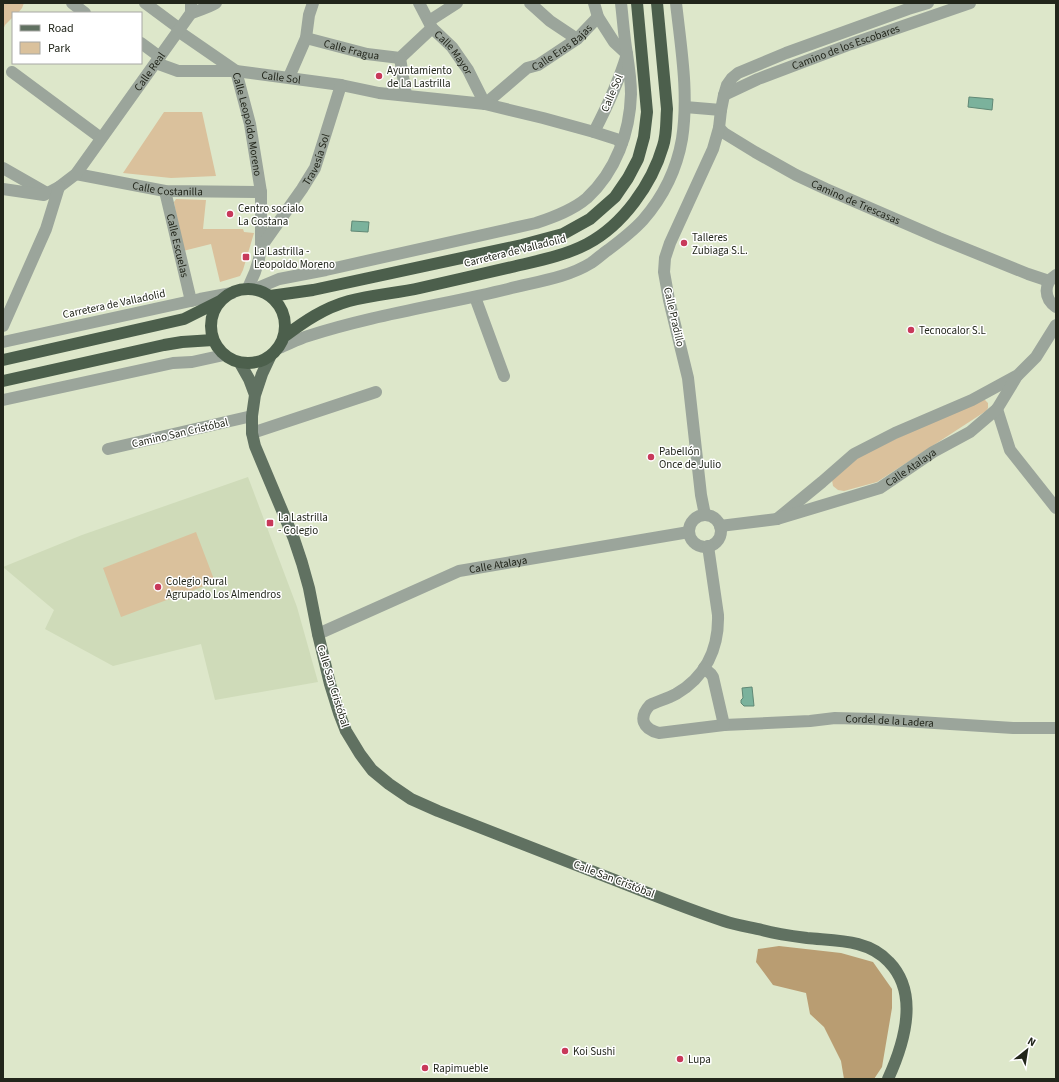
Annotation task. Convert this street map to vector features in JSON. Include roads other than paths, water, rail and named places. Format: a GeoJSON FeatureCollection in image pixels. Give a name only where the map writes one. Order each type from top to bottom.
{"type":"FeatureCollection","features":[{"type":"Feature","properties":{"kind":"highway","name":"Carretera de Valladolid"},"geometry":{"type":"LineString","coordinates":[[270,296],[313,290],[522,245],[563,234],[590,219],[615,197],[628,178],[638,159],[644,136],[647,112],[637,3]]}},
{"type":"Feature","properties":{"kind":"highway","name":"Carretera de Valladolid"},"geometry":{"type":"LineString","coordinates":[[285,336],[311,317],[349,301],[420,288],[559,256],[587,245],[616,223],[648,184],[664,144],[667,109],[657,3]]}},
{"type":"Feature","properties":{"kind":"highway"},"geometry":{"type":"LineString","coordinates":[[3,360],[184,320],[232,293],[251,289],[264,292],[270,296],[278,304],[284,314],[286,324],[285,336],[279,348],[270,357],[258,363],[240,363],[224,355],[213,340],[211,328],[214,310],[221,300]]}},
{"type":"Feature","properties":{"kind":"highway"},"geometry":{"type":"LineString","coordinates":[[3,381],[164,345],[213,340]]}},
{"type":"Feature","properties":{"kind":"main road"},"geometry":{"type":"LineString","coordinates":[[270,357],[255,395],[252,416],[252,433],[255,446],[294,539],[302,563],[309,588],[318,634]]}},
{"type":"Feature","properties":{"kind":"main road"},"geometry":{"type":"LineString","coordinates":[[240,363],[249,379],[255,395]]}},
{"type":"Feature","properties":{"kind":"main road","name":"Calle San Cristóbal"},"geometry":{"type":"LineString","coordinates":[[318,634],[337,706],[346,731],[372,770],[411,799],[438,811],[724,921],[770,932],[806,938],[850,942],[875,950],[890,962],[898,975],[906,996],[904,1033],[895,1063],[888,1079]]}},
{"type":"Feature","properties":{"kind":"street"},"geometry":{"type":"LineString","coordinates":[[72,3],[84,12]]}},
{"type":"Feature","properties":{"kind":"street"},"geometry":{"type":"LineString","coordinates":[[145,3],[179,30]]}},
{"type":"Feature","properties":{"kind":"street"},"geometry":{"type":"LineString","coordinates":[[191,8],[206,8],[216,3]]}},
{"type":"Feature","properties":{"kind":"street"},"geometry":{"type":"LineString","coordinates":[[290,77],[306,38],[309,15],[313,3]]}},
{"type":"Feature","properties":{"kind":"street","name":"Calle Mayor"},"geometry":{"type":"LineString","coordinates":[[419,3],[430,24],[452,47],[468,70],[485,104]]}},
{"type":"Feature","properties":{"kind":"street"},"geometry":{"type":"LineString","coordinates":[[406,95],[400,58],[430,24],[457,3]]}},
{"type":"Feature","properties":{"kind":"street"},"geometry":{"type":"LineString","coordinates":[[530,3],[550,21],[577,39]]}},
{"type":"Feature","properties":{"kind":"street"},"geometry":{"type":"LineString","coordinates":[[594,3],[598,17],[614,42],[627,54]]}},
{"type":"Feature","properties":{"kind":"street","name":"Carretera de Valladolid"},"geometry":{"type":"LineString","coordinates":[[251,289],[280,279],[536,224],[562,214],[586,198],[598,186],[617,158],[627,131],[630,116],[631,93],[621,3]]}},
{"type":"Feature","properties":{"kind":"street"},"geometry":{"type":"LineString","coordinates":[[279,348],[308,336],[345,326],[475,297],[568,274],[590,263],[626,236],[646,216],[667,185],[682,139],[685,107],[682,53],[676,3]]}},
{"type":"Feature","properties":{"kind":"street","name":"Camino de los Escobares"},"geometry":{"type":"LineString","coordinates":[[721,110],[724,95],[730,80],[738,73],[786,53],[928,3]]}},
{"type":"Feature","properties":{"kind":"street","name":"Camino de los Escobares"},"geometry":{"type":"LineString","coordinates":[[724,95],[758,79],[851,44],[970,3]]}},
{"type":"Feature","properties":{"kind":"street","name":"Calle Real"},"geometry":{"type":"LineString","coordinates":[[47,194],[76,174],[179,30],[191,8]]}},
{"type":"Feature","properties":{"kind":"street","name":"Calle Eras Bajas"},"geometry":{"type":"LineString","coordinates":[[485,104],[527,68],[538,65],[577,39],[598,17]]}},
{"type":"Feature","properties":{"kind":"street","name":"Calle Leopoldo Moreno"},"geometry":{"type":"LineString","coordinates":[[179,30],[236,71],[250,124],[261,192],[261,247],[251,289]]}},
{"type":"Feature","properties":{"kind":"street","name":"Calle Fragua"},"geometry":{"type":"LineString","coordinates":[[306,38],[360,52],[400,58]]}},
{"type":"Feature","properties":{"kind":"street","name":"Calle Sol"},"geometry":{"type":"LineString","coordinates":[[142,44],[158,60],[178,71],[236,71],[290,77],[379,93],[485,104],[594,132],[616,139],[622,143]]}},
{"type":"Feature","properties":{"kind":"street","name":"Calle Sol"},"geometry":{"type":"LineString","coordinates":[[594,132],[618,83],[627,54]]}},
{"type":"Feature","properties":{"kind":"street"},"geometry":{"type":"LineString","coordinates":[[12,72],[102,138]]}},
{"type":"Feature","properties":{"kind":"street","name":"Travesía Sol"},"geometry":{"type":"LineString","coordinates":[[261,247],[302,189],[314,168],[341,85]]}},
{"type":"Feature","properties":{"kind":"street"},"geometry":{"type":"LineString","coordinates":[[685,107],[721,110],[719,128]]}},
{"type":"Feature","properties":{"kind":"street","name":"Camino de Trescasas"},"geometry":{"type":"LineString","coordinates":[[719,128],[724,133],[755,152],[826,189],[939,238],[1028,274],[1052,278]]}},
{"type":"Feature","properties":{"kind":"street","name":"Calle Pradillo"},"geometry":{"type":"LineString","coordinates":[[705,514],[701,495],[688,378],[669,300],[664,272],[665,258],[670,243],[713,148],[719,128]]}},
{"type":"Feature","properties":{"kind":"street"},"geometry":{"type":"LineString","coordinates":[[3,168],[47,194]]}},
{"type":"Feature","properties":{"kind":"street","name":"Calle Costanilla"},"geometry":{"type":"LineString","coordinates":[[76,174],[165,191],[261,192]]}},
{"type":"Feature","properties":{"kind":"street"},"geometry":{"type":"LineString","coordinates":[[4,342],[3,327],[46,229],[59,187]]}},
{"type":"Feature","properties":{"kind":"street"},"geometry":{"type":"LineString","coordinates":[[3,190],[44,195],[47,194]]}},
{"type":"Feature","properties":{"kind":"street","name":"Calle Escuelas"},"geometry":{"type":"LineString","coordinates":[[165,191],[191,300]]}},
{"type":"Feature","properties":{"kind":"street"},"geometry":{"type":"LineString","coordinates":[[261,225],[270,221],[273,226],[272,232]]}},
{"type":"Feature","properties":{"kind":"street"},"geometry":{"type":"LineString","coordinates":[[1052,278],[1047,285],[1046,295],[1050,303],[1056,307]]}},
{"type":"Feature","properties":{"kind":"street","name":"Carretera de Valladolid"},"geometry":{"type":"LineString","coordinates":[[4,342],[191,300],[232,293]]}},
{"type":"Feature","properties":{"kind":"street"},"geometry":{"type":"LineString","coordinates":[[475,297],[504,376]]}},
{"type":"Feature","properties":{"kind":"street","name":"Calle Atalaya"},"geometry":{"type":"LineString","coordinates":[[720,526],[777,519],[880,488],[933,452],[970,432],[998,409],[1018,375],[1036,357],[1056,325]]}},
{"type":"Feature","properties":{"kind":"street"},"geometry":{"type":"LineString","coordinates":[[3,400],[173,363],[192,362],[224,355]]}},
{"type":"Feature","properties":{"kind":"street","name":"Calle Atalaya"},"geometry":{"type":"LineString","coordinates":[[777,519],[854,454],[895,433],[972,400],[1018,375]]}},
{"type":"Feature","properties":{"kind":"street"},"geometry":{"type":"LineString","coordinates":[[252,433],[376,392]]}},
{"type":"Feature","properties":{"kind":"street"},"geometry":{"type":"LineString","coordinates":[[998,409],[1010,450],[1031,474],[1056,508]]}},
{"type":"Feature","properties":{"kind":"street","name":"Camino San Cristóbal"},"geometry":{"type":"LineString","coordinates":[[108,449],[252,416]]}},
{"type":"Feature","properties":{"kind":"street"},"geometry":{"type":"LineString","coordinates":[[705,514],[715,518],[720,526],[720,536],[718,541],[708,546],[699,546],[695,544],[690,536],[689,532],[692,522],[695,518],[705,514]]}},
{"type":"Feature","properties":{"kind":"street","name":"Calle Atalaya"},"geometry":{"type":"LineString","coordinates":[[318,634],[459,572],[689,532]]}},
{"type":"Feature","properties":{"kind":"street","name":"Cordel de la Ladera"},"geometry":{"type":"LineString","coordinates":[[708,546],[718,615],[718,626],[713,651],[704,668],[690,683],[675,694],[650,705],[647,708],[644,715],[644,724],[650,731],[659,733],[724,726],[835,718],[1013,728],[1056,728]]}},
{"type":"Feature","properties":{"kind":"street"},"geometry":{"type":"LineString","coordinates":[[704,668],[713,677],[724,726]]}},
{"type":"Feature","properties":{"kind":"place","name":"Ayuntamiento de La Lastrilla"},"geometry":{"type":"Point","coordinates":[379,76]}},
{"type":"Feature","properties":{"kind":"place","name":"Centro socialo La Costana"},"geometry":{"type":"Point","coordinates":[230,214]}},
{"type":"Feature","properties":{"kind":"place","name":"Talleres Zubiaga S.L."},"geometry":{"type":"Point","coordinates":[684,243]}},
{"type":"Feature","properties":{"kind":"place","name":"La Lastrilla - Leopoldo Moreno"},"geometry":{"type":"Point","coordinates":[246,257]}},
{"type":"Feature","properties":{"kind":"place","name":"Tecnocalor S.L"},"geometry":{"type":"Point","coordinates":[911,330]}},
{"type":"Feature","properties":{"kind":"place","name":"Pabellón Once de Julio"},"geometry":{"type":"Point","coordinates":[651,457]}},
{"type":"Feature","properties":{"kind":"place","name":"La Lastrilla - Colegio"},"geometry":{"type":"Point","coordinates":[270,523]}},
{"type":"Feature","properties":{"kind":"place","name":"Colegio Rural Agrupado Los Almendros"},"geometry":{"type":"Point","coordinates":[158,587]}},
{"type":"Feature","properties":{"kind":"place","name":"Koi Sushi"},"geometry":{"type":"Point","coordinates":[565,1051]}},
{"type":"Feature","properties":{"kind":"place","name":"Lupa"},"geometry":{"type":"Point","coordinates":[680,1059]}},
{"type":"Feature","properties":{"kind":"place","name":"Rapimueble"},"geometry":{"type":"Point","coordinates":[425,1068]}}]}
